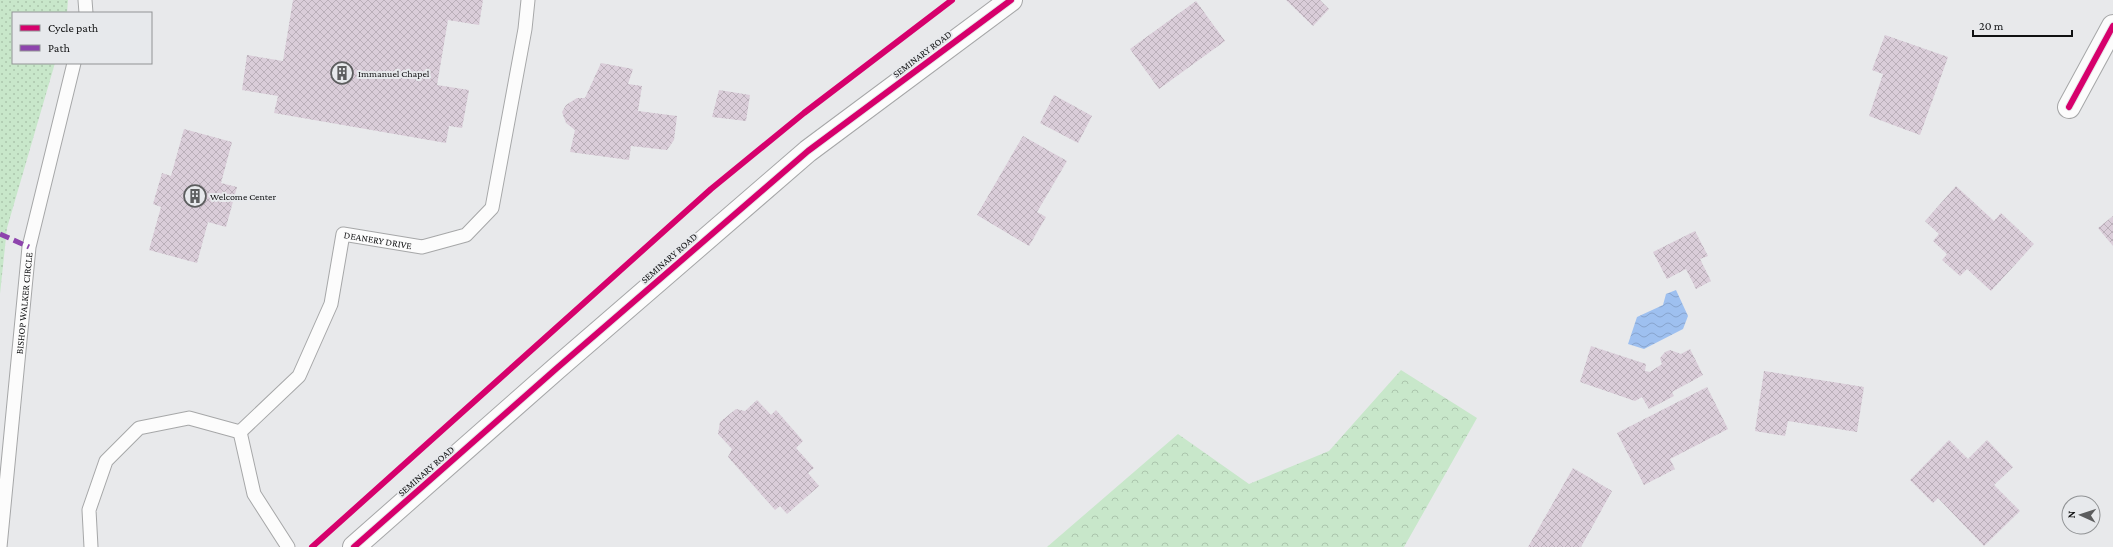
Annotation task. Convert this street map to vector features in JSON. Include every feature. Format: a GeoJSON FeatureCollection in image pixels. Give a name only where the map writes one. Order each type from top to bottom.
{"type":"FeatureCollection","features":[{"type":"Feature","properties":{"kind":"main road","name":"SEMINARY ROAD"},"geometry":{"type":"LineString","coordinates":[[354,547],[557,368],[808,151],[1011,0]]}},
{"type":"Feature","properties":{"kind":"main road"},"geometry":{"type":"LineString","coordinates":[[2069,108],[2113,26]]}},
{"type":"Feature","properties":{"kind":"lane"},"geometry":{"type":"LineString","coordinates":[[85,0],[86,12]]}},
{"type":"Feature","properties":{"kind":"lane","name":"DEANERY DRIVE"},"geometry":{"type":"LineString","coordinates":[[240,432],[299,376],[331,304],[343,234],[422,247],[466,235],[492,208],[525,29],[528,0]]}},
{"type":"Feature","properties":{"kind":"lane","name":"BISHOP WALKER CIRCLE"},"geometry":{"type":"LineString","coordinates":[[0,547],[29,247],[74,64]]}},
{"type":"Feature","properties":{"kind":"lane"},"geometry":{"type":"LineString","coordinates":[[91,547],[88,510],[106,461],[139,428],[189,418],[240,432],[254,494],[288,547]]}},
{"type":"Feature","properties":{"kind":"green space"},"geometry":{"type":"Polygon","coordinates":[[[0,0],[68,0],[67,12],[12,12],[12,64],[55,64],[7,228],[0,294],[0,0]]]}},
{"type":"Feature","properties":{"kind":"green space"},"geometry":{"type":"Polygon","coordinates":[[[1401,370],[1477,418],[1404,547],[1047,547],[1178,434],[1249,484],[1329,451],[1401,370]]]}},
{"type":"Feature","properties":{"kind":"water"},"geometry":{"type":"Polygon","coordinates":[[[1676,290],[1688,316],[1683,329],[1644,349],[1628,344],[1637,317],[1663,305],[1666,294],[1676,290]]]}},
{"type":"Feature","properties":{"kind":"building","name":"Immanuel Chapel"},"geometry":{"type":"Polygon","coordinates":[[[293,0],[483,0],[479,25],[448,20],[437,85],[469,90],[462,128],[449,126],[446,143],[274,113],[278,96],[242,90],[247,55],[283,61],[293,0]]]}},
{"type":"Feature","properties":{"kind":"building"},"geometry":{"type":"Polygon","coordinates":[[[1286,0],[1320,0],[1329,9],[1313,26],[1286,0]]]}},
{"type":"Feature","properties":{"kind":"building"},"geometry":{"type":"Polygon","coordinates":[[[1196,1],[1225,41],[1159,89],[1130,49],[1196,1]]]}},
{"type":"Feature","properties":{"kind":"building"},"geometry":{"type":"Polygon","coordinates":[[[1885,35],[1948,57],[1920,135],[1869,116],[1883,74],[1872,70],[1885,35]]]}},
{"type":"Feature","properties":{"kind":"building"},"geometry":{"type":"Polygon","coordinates":[[[601,63],[633,69],[628,84],[642,86],[638,111],[677,116],[674,140],[667,150],[631,146],[629,160],[570,152],[575,130],[566,123],[562,112],[566,105],[577,98],[585,98],[601,63]]]}},
{"type":"Feature","properties":{"kind":"building"},"geometry":{"type":"Polygon","coordinates":[[[719,90],[750,95],[746,121],[712,117],[719,90]]]}},
{"type":"Feature","properties":{"kind":"building"},"geometry":{"type":"Polygon","coordinates":[[[1054,95],[1092,116],[1078,143],[1040,123],[1054,95]]]}},
{"type":"Feature","properties":{"kind":"building","name":"Welcome Center"},"geometry":{"type":"Polygon","coordinates":[[[184,129],[232,142],[221,183],[237,187],[226,227],[208,222],[197,263],[149,250],[161,207],[153,204],[162,173],[171,176],[184,129]]]}},
{"type":"Feature","properties":{"kind":"building"},"geometry":{"type":"Polygon","coordinates":[[[1023,136],[1067,161],[1037,212],[1046,217],[1029,246],[977,215],[1023,136]]]}},
{"type":"Feature","properties":{"kind":"building"},"geometry":{"type":"Polygon","coordinates":[[[1956,186],[1994,221],[2001,213],[2034,244],[1991,291],[1967,269],[1960,276],[1942,260],[1947,254],[1933,241],[1939,234],[1925,221],[1956,186]]]}},
{"type":"Feature","properties":{"kind":"building"},"geometry":{"type":"Polygon","coordinates":[[[2113,216],[2113,246],[2098,228],[2113,216]]]}},
{"type":"Feature","properties":{"kind":"building"},"geometry":{"type":"Polygon","coordinates":[[[1695,231],[1708,256],[1700,259],[1711,281],[1696,289],[1686,269],[1667,279],[1653,252],[1695,231]]]}},
{"type":"Feature","properties":{"kind":"building"},"geometry":{"type":"Polygon","coordinates":[[[1591,346],[1646,364],[1645,371],[1650,372],[1662,364],[1660,358],[1665,352],[1670,350],[1681,354],[1690,349],[1703,375],[1672,392],[1674,396],[1649,409],[1642,397],[1635,401],[1580,382],[1591,346]]]}},
{"type":"Feature","properties":{"kind":"building"},"geometry":{"type":"Polygon","coordinates":[[[1764,371],[1864,387],[1857,432],[1788,421],[1785,436],[1755,431],[1764,371]]]}},
{"type":"Feature","properties":{"kind":"building"},"geometry":{"type":"Polygon","coordinates":[[[1707,387],[1728,429],[1670,459],[1675,469],[1644,485],[1617,433],[1707,387]]]}},
{"type":"Feature","properties":{"kind":"building"},"geometry":{"type":"Polygon","coordinates":[[[757,400],[771,415],[776,410],[803,441],[796,448],[814,468],[808,473],[819,486],[787,514],[780,506],[775,510],[728,457],[732,449],[718,434],[720,422],[736,409],[745,411],[757,400]]]}},
{"type":"Feature","properties":{"kind":"building"},"geometry":{"type":"Polygon","coordinates":[[[1949,440],[1968,459],[1987,440],[2013,467],[1994,485],[2020,511],[1984,546],[1938,498],[1933,503],[1910,480],[1949,440]]]}},
{"type":"Feature","properties":{"kind":"building"},"geometry":{"type":"Polygon","coordinates":[[[1573,468],[1612,491],[1581,547],[1528,547],[1573,468]]]}},
{"type":"Feature","properties":{"kind":"marked path"},"geometry":{"type":"LineString","coordinates":[[0,234],[29,247]]}},
{"type":"Feature","properties":{"kind":"cycle path"},"geometry":{"type":"LineString","coordinates":[[312,547],[711,189],[804,113],[952,0]]}},
{"type":"Feature","properties":{"kind":"cycle path"},"geometry":{"type":"LineString","coordinates":[[354,547],[557,368],[808,151],[1011,0]]}},
{"type":"Feature","properties":{"kind":"cycle path"},"geometry":{"type":"LineString","coordinates":[[2069,107],[2113,26]]}},
{"type":"Feature","properties":{"kind":"place","name":"Immanuel Chapel"},"geometry":{"type":"Point","coordinates":[342,73]}},
{"type":"Feature","properties":{"kind":"place","name":"Welcome Center"},"geometry":{"type":"Point","coordinates":[195,196]}}]}
